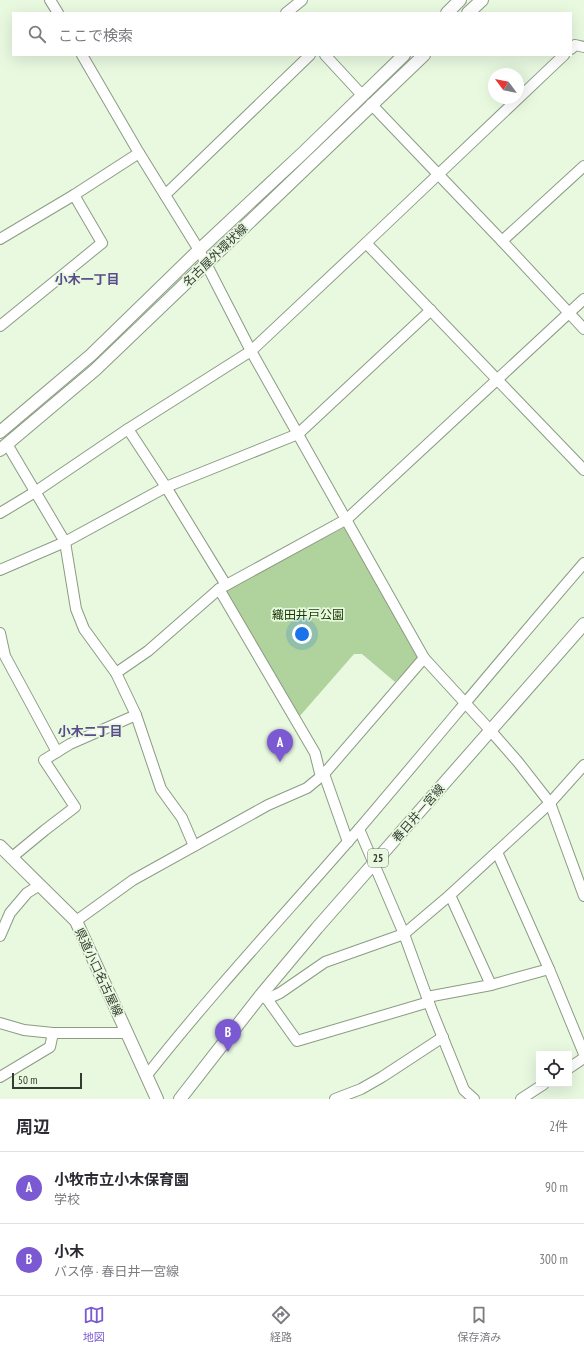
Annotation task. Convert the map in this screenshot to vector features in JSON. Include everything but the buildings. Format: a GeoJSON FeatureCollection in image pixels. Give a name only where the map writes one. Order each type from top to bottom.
{"type":"FeatureCollection","features":[{"type":"Feature","properties":{"kind":"main road"},"geometry":{"type":"LineString","coordinates":[[448,12],[460,0]]}},
{"type":"Feature","properties":{"kind":"main road"},"geometry":{"type":"LineString","coordinates":[[469,12],[482,0]]}},
{"type":"Feature","properties":{"kind":"main road","name":"名古屋外環状線"},"geometry":{"type":"LineString","coordinates":[[0,432],[92,355],[199,250],[304,152],[403,56]]}},
{"type":"Feature","properties":{"kind":"main road","name":"名古屋外環状線"},"geometry":{"type":"LineString","coordinates":[[4,447],[95,370],[371,104],[423,56]]}},
{"type":"Feature","properties":{"kind":"main road","name":"春日井一宮線"},"geometry":{"type":"LineString","coordinates":[[180,1099],[264,997],[317,928],[584,624]]}},
{"type":"Feature","properties":{"kind":"main road","name":"県道小口名古屋線"},"geometry":{"type":"LineString","coordinates":[[0,846],[76,922],[147,1075],[153,1098]]}},
{"type":"Feature","properties":{"kind":"street"},"geometry":{"type":"LineString","coordinates":[[50,0],[57,12]]}},
{"type":"Feature","properties":{"kind":"street"},"geometry":{"type":"LineString","coordinates":[[287,12],[302,0]]}},
{"type":"Feature","properties":{"kind":"street"},"geometry":{"type":"LineString","coordinates":[[572,48],[575,45],[584,47]]}},
{"type":"Feature","properties":{"kind":"street"},"geometry":{"type":"LineString","coordinates":[[83,56],[199,250],[251,351],[424,658],[518,762],[550,803],[581,876],[584,896]]}},
{"type":"Feature","properties":{"kind":"street"},"geometry":{"type":"LineString","coordinates":[[165,195],[309,56]]}},
{"type":"Feature","properties":{"kind":"street"},"geometry":{"type":"LineString","coordinates":[[326,56],[362,95]]}},
{"type":"Feature","properties":{"kind":"street"},"geometry":{"type":"LineString","coordinates":[[0,513],[35,492],[128,429],[251,351],[563,56]]}},
{"type":"Feature","properties":{"kind":"street"},"geometry":{"type":"LineString","coordinates":[[371,104],[584,329]]}},
{"type":"Feature","properties":{"kind":"street"},"geometry":{"type":"LineString","coordinates":[[0,239],[74,195],[139,152]]}},
{"type":"Feature","properties":{"kind":"street"},"geometry":{"type":"LineString","coordinates":[[502,241],[584,166]]}},
{"type":"Feature","properties":{"kind":"street"},"geometry":{"type":"LineString","coordinates":[[0,326],[102,243],[74,195]]}},
{"type":"Feature","properties":{"kind":"street"},"geometry":{"type":"LineString","coordinates":[[366,243],[584,470]]}},
{"type":"Feature","properties":{"kind":"street"},"geometry":{"type":"LineString","coordinates":[[116,673],[148,651],[222,587],[347,519],[584,299]]}},
{"type":"Feature","properties":{"kind":"street"},"geometry":{"type":"LineString","coordinates":[[0,570],[65,542],[166,487],[298,434],[431,310]]}},
{"type":"Feature","properties":{"kind":"street"},"geometry":{"type":"LineString","coordinates":[[128,429],[166,487],[315,754],[348,842]]}},
{"type":"Feature","properties":{"kind":"street"},"geometry":{"type":"LineString","coordinates":[[4,447],[35,492],[65,542],[76,609],[84,629],[116,673],[136,715],[161,789],[182,818],[194,846]]}},
{"type":"Feature","properties":{"kind":"street"},"geometry":{"type":"LineString","coordinates":[[147,1075],[185,1027],[348,842],[584,563]]}},
{"type":"Feature","properties":{"kind":"street"},"geometry":{"type":"LineString","coordinates":[[0,633],[5,656],[57,752]]}},
{"type":"Feature","properties":{"kind":"street"},"geometry":{"type":"LineString","coordinates":[[76,922],[133,880],[268,805],[307,788],[323,776],[424,658]]}},
{"type":"Feature","properties":{"kind":"street"},"geometry":{"type":"LineString","coordinates":[[11,858],[75,807],[44,760],[70,744],[136,715]]}},
{"type":"Feature","properties":{"kind":"street"},"geometry":{"type":"LineString","coordinates":[[549,969],[428,1000],[297,1040],[264,997],[280,993],[325,962],[404,934],[550,803],[584,765]]}},
{"type":"Feature","properties":{"kind":"street"},"geometry":{"type":"LineString","coordinates":[[359,829],[404,934],[428,1000],[464,1090],[474,1099]]}},
{"type":"Feature","properties":{"kind":"street"},"geometry":{"type":"LineString","coordinates":[[497,852],[549,969],[584,1054]]}},
{"type":"Feature","properties":{"kind":"street"},"geometry":{"type":"LineString","coordinates":[[0,936],[10,913],[27,893],[40,885]]}},
{"type":"Feature","properties":{"kind":"street"},"geometry":{"type":"LineString","coordinates":[[450,894],[491,985]]}},
{"type":"Feature","properties":{"kind":"street"},"geometry":{"type":"LineString","coordinates":[[0,1023],[24,1030],[53,1033],[127,1033]]}},
{"type":"Feature","properties":{"kind":"street"},"geometry":{"type":"LineString","coordinates":[[0,1077],[50,1047],[53,1033]]}},
{"type":"Feature","properties":{"kind":"street"},"geometry":{"type":"LineString","coordinates":[[335,1099],[361,1089],[382,1077],[443,1037]]}},
{"type":"Feature","properties":{"kind":"street"},"geometry":{"type":"LineString","coordinates":[[572,1066],[584,1058]]}},
{"type":"Feature","properties":{"kind":"street"},"geometry":{"type":"LineString","coordinates":[[521,1099],[539,1087]]}},
{"type":"Feature","properties":{"kind":"green space","name":"織田井戸公園"},"geometry":{"type":"Polygon","coordinates":[[[345,527],[419,657],[395,682],[362,654],[354,654],[299,717],[225,590],[345,527]]]}},
{"type":"Feature","properties":{"kind":"place","name":"小牧市立小木保育園"},"geometry":{"type":"Point","coordinates":[280,762]}},
{"type":"Feature","properties":{"kind":"place","name":"小木"},"geometry":{"type":"Point","coordinates":[228,1052]}},
{"type":"Feature","properties":{"kind":"district","name":"小木一丁目"},"geometry":{"type":"Point","coordinates":[87,279]}},
{"type":"Feature","properties":{"kind":"district","name":"小木二丁目"},"geometry":{"type":"Point","coordinates":[90,731]}}]}
